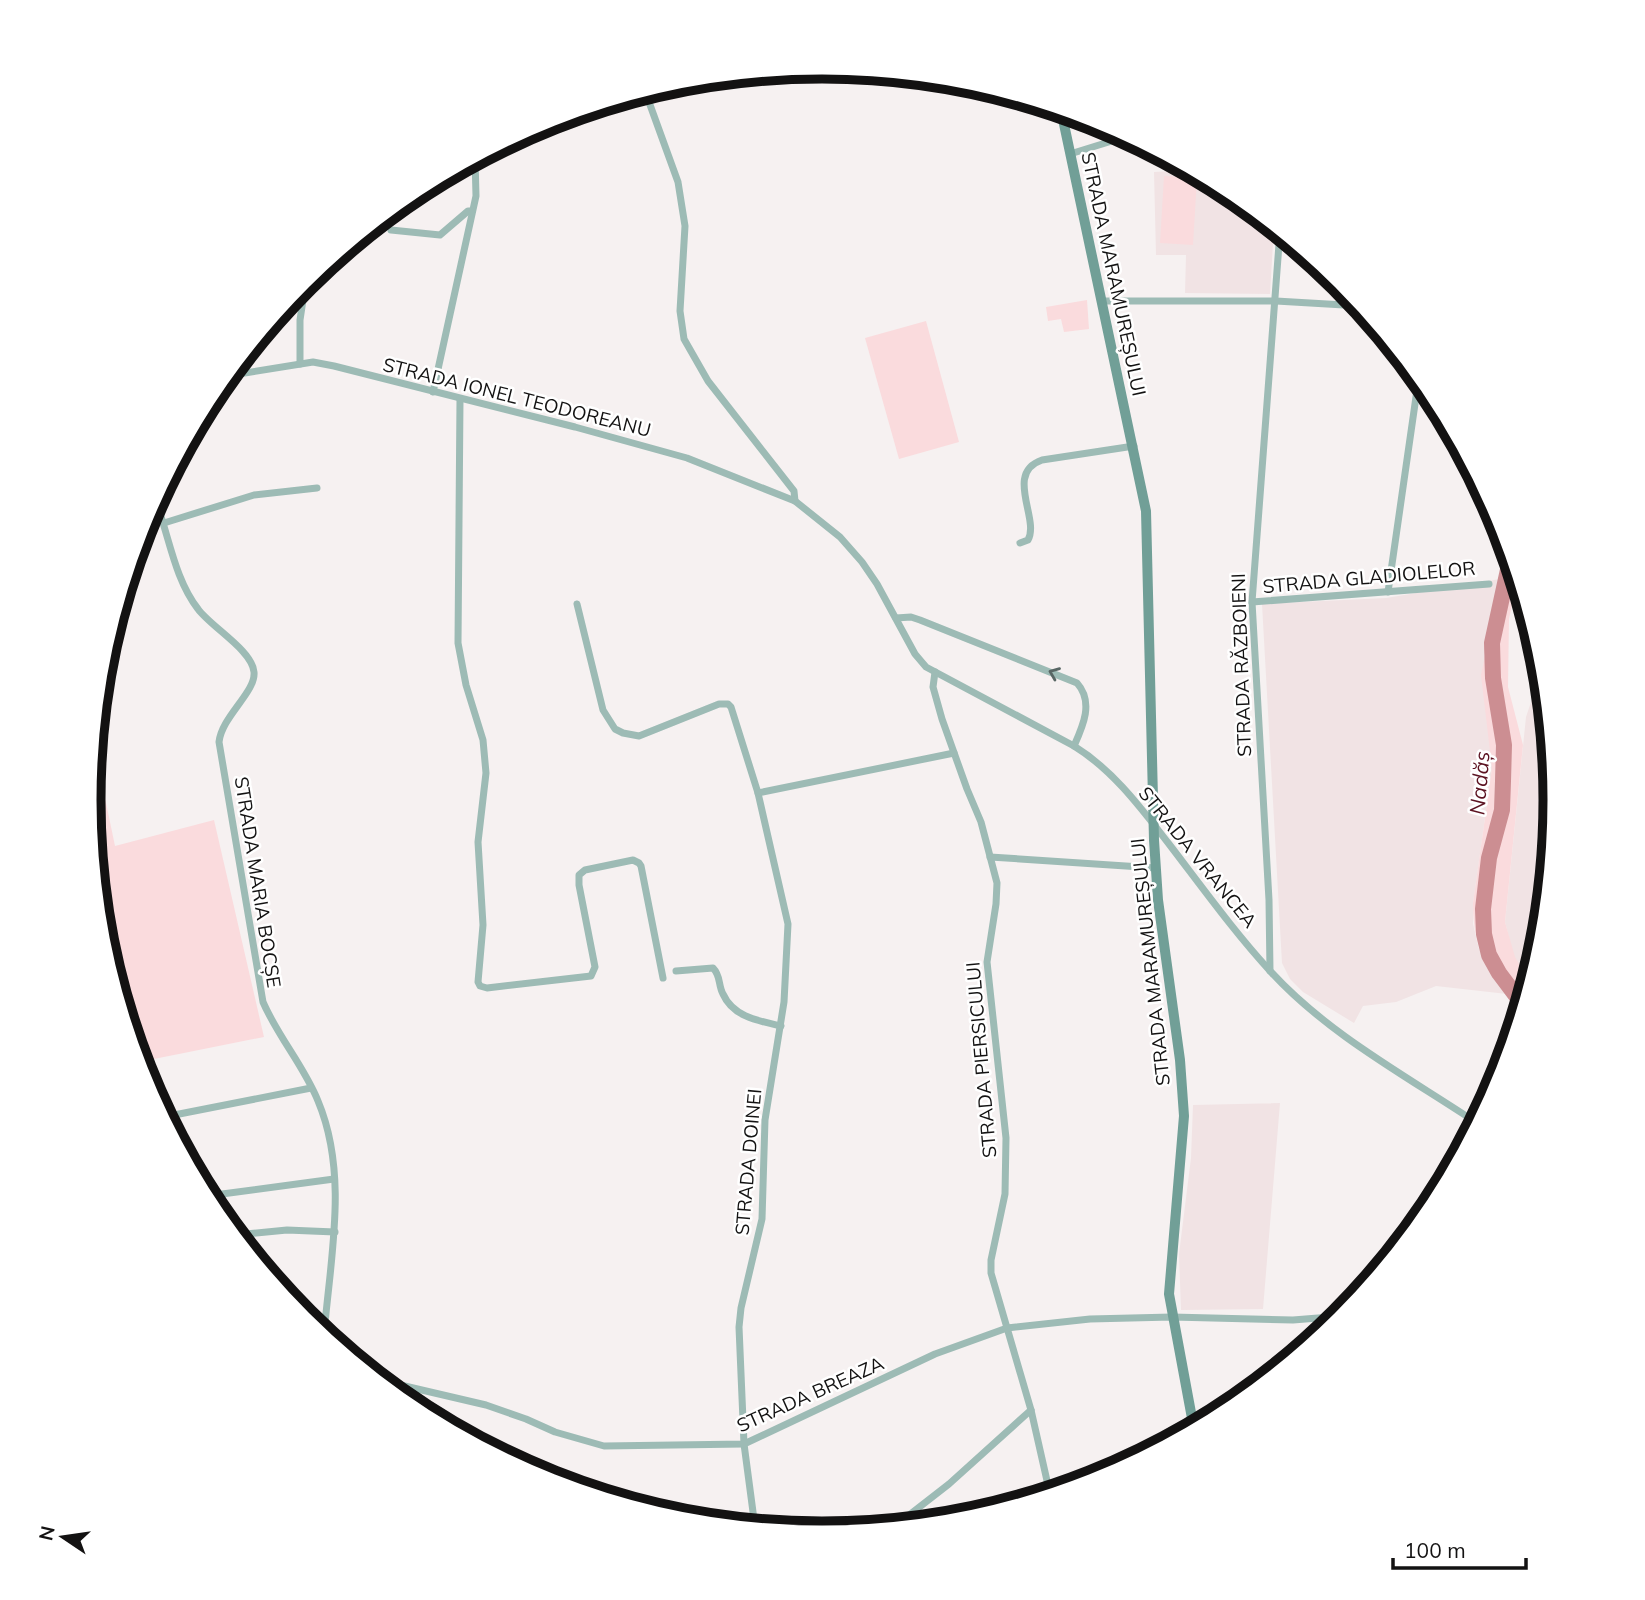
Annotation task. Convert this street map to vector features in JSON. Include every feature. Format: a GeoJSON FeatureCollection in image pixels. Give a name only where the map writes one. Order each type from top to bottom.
{"type":"FeatureCollection","features":[{"type":"Feature","properties":{"kind":"main road","name":"STRADA MARAMUREȘULUI"},"geometry":{"type":"LineString","coordinates":[[1063,120],[1146,511],[1153,823],[1158,838],[1156,868],[1180,1060],[1184,1116],[1170,1272],[1172,1317],[1192,1419]]}},
{"type":"Feature","properties":{"kind":"street"},"geometry":{"type":"LineString","coordinates":[[648,100],[678,182],[685,226],[680,311],[684,339],[708,382],[794,491],[795,501]]}},
{"type":"Feature","properties":{"kind":"street"},"geometry":{"type":"LineString","coordinates":[[1070,154],[1114,141]]}},
{"type":"Feature","properties":{"kind":"street"},"geometry":{"type":"LineString","coordinates":[[433,392],[476,196],[475,168]]}},
{"type":"Feature","properties":{"kind":"street"},"geometry":{"type":"LineString","coordinates":[[391,230],[440,235],[468,211],[472,211]]}},
{"type":"Feature","properties":{"kind":"street","name":"STRADA RĂZBOIENI"},"geometry":{"type":"LineString","coordinates":[[1270,972],[1269,900],[1252,602],[1279,242]]}},
{"type":"Feature","properties":{"kind":"street"},"geometry":{"type":"LineString","coordinates":[[300,364],[303,299]]}},
{"type":"Feature","properties":{"kind":"street"},"geometry":{"type":"LineString","coordinates":[[1101,301],[1276,301],[1347,305]]}},
{"type":"Feature","properties":{"kind":"street","name":"STRADA IONEL TEODOREANU"},"geometry":{"type":"LineString","coordinates":[[241,374],[313,362],[334,366],[687,458],[795,501]]}},
{"type":"Feature","properties":{"kind":"street"},"geometry":{"type":"LineString","coordinates":[[1388,592],[1417,392]]}},
{"type":"Feature","properties":{"kind":"street"},"geometry":{"type":"LineString","coordinates":[[460,399],[458,643],[466,685],[483,740],[486,773],[478,842],[483,925],[478,982],[480,986],[487,988],[591,975],[595,967],[579,875],[585,870],[633,860],[641,866],[663,978]]}},
{"type":"Feature","properties":{"kind":"street"},"geometry":{"type":"LineString","coordinates":[[1020,543],[1028,540],[1031,533],[1024,493],[1026,476],[1032,465],[1042,460],[1134,446]]}},
{"type":"Feature","properties":{"kind":"street"},"geometry":{"type":"LineString","coordinates":[[164,523],[254,495],[317,488]]}},
{"type":"Feature","properties":{"kind":"street","name":"STRADA VRANCEA"},"geometry":{"type":"LineString","coordinates":[[795,501],[840,537],[862,562],[919,660],[935,672],[1074,746],[1106,769],[1153,823]]}},
{"type":"Feature","properties":{"kind":"street","name":"STRADA MARIA BOCȘE"},"geometry":{"type":"LineString","coordinates":[[161,514],[181,578],[198,609],[246,655],[254,670],[252,682],[220,729],[219,742],[262,1002],[311,1088],[323,1119],[334,1180],[335,1232],[325,1322]]}},
{"type":"Feature","properties":{"kind":"street","name":"STRADA GLADIOLELOR"},"geometry":{"type":"LineString","coordinates":[[1252,602],[1489,584]]}},
{"type":"Feature","properties":{"kind":"street","name":"STRADA DOINEI"},"geometry":{"type":"LineString","coordinates":[[577,604],[603,710],[615,729],[639,736],[709,708],[728,704],[733,711],[758,793],[788,924],[784,1002],[765,1120],[762,1219],[740,1318],[744,1444],[754,1518]]}},
{"type":"Feature","properties":{"kind":"street"},"geometry":{"type":"LineString","coordinates":[[896,618],[911,617],[920,620],[1077,683],[1084,692],[1086,713],[1074,746]]}},
{"type":"Feature","properties":{"kind":"street","name":"STRADA PIERSICULUI"},"geometry":{"type":"LineString","coordinates":[[935,672],[933,687],[954,753],[981,822],[997,883],[988,953],[988,984],[1006,1139],[1005,1194],[991,1260],[991,1273],[1031,1410],[1048,1485]]}},
{"type":"Feature","properties":{"kind":"street"},"geometry":{"type":"LineString","coordinates":[[758,793],[954,753]]}},
{"type":"Feature","properties":{"kind":"street","name":"STRADA VRANCEA"},"geometry":{"type":"LineString","coordinates":[[1153,810],[1158,838],[1270,972],[1335,1029],[1469,1118]]}},
{"type":"Feature","properties":{"kind":"street"},"geometry":{"type":"LineString","coordinates":[[990,857],[1156,868]]}},
{"type":"Feature","properties":{"kind":"street"},"geometry":{"type":"LineString","coordinates":[[676,971],[713,968],[719,975],[724,997],[734,1008],[752,1019],[781,1026]]}},
{"type":"Feature","properties":{"kind":"street"},"geometry":{"type":"LineString","coordinates":[[174,1115],[311,1088]]}},
{"type":"Feature","properties":{"kind":"street"},"geometry":{"type":"LineString","coordinates":[[219,1194],[334,1180]]}},
{"type":"Feature","properties":{"kind":"street"},"geometry":{"type":"LineString","coordinates":[[246,1234],[287,1230],[335,1232]]}},
{"type":"Feature","properties":{"kind":"street","name":"STRADA BREAZA"},"geometry":{"type":"LineString","coordinates":[[401,1385],[486,1405],[555,1432],[604,1446],[744,1444],[935,1354],[1007,1328],[1090,1319],[1172,1317],[1293,1320],[1325,1317]]}},
{"type":"Feature","properties":{"kind":"street"},"geometry":{"type":"LineString","coordinates":[[908,1516],[948,1485],[1031,1410]]}},
{"type":"Feature","properties":{"kind":"shaded area"},"geometry":{"type":"Polygon","coordinates":[[[1175,171],[1183,175],[1223,200],[1273,237],[1270,294],[1185,293],[1186,255],[1156,255],[1154,172],[1175,171]]]}},
{"type":"Feature","properties":{"kind":"shaded area"},"geometry":{"type":"Polygon","coordinates":[[[1164,176],[1187,177],[1197,184],[1193,245],[1160,243],[1164,176]]]}},
{"type":"Feature","properties":{"kind":"shaded area"},"geometry":{"type":"Polygon","coordinates":[[[1087,300],[1089,329],[1064,332],[1061,319],[1048,321],[1046,307],[1087,300]]]}},
{"type":"Feature","properties":{"kind":"shaded area"},"geometry":{"type":"Polygon","coordinates":[[[926,321],[959,442],[899,459],[865,338],[926,321]]]}},
{"type":"Feature","properties":{"kind":"shaded area"},"geometry":{"type":"Polygon","coordinates":[[[1504,565],[1514,596],[1509,619],[1508,687],[1523,745],[1505,922],[1515,957],[1523,970],[1514,1001],[1485,961],[1474,920],[1473,903],[1492,768],[1481,675],[1504,565]]]}},
{"type":"Feature","properties":{"kind":"shaded area"},"geometry":{"type":"Polygon","coordinates":[[[1500,579],[1484,655],[1492,768],[1473,903],[1473,924],[1479,949],[1495,979],[1507,994],[1436,986],[1396,1002],[1363,1006],[1354,1023],[1303,992],[1290,979],[1282,963],[1262,604],[1386,598],[1500,579]]]}},
{"type":"Feature","properties":{"kind":"shaded area"},"geometry":{"type":"Polygon","coordinates":[[[1535,689],[1542,753],[1542,847],[1538,894],[1523,971],[1514,957],[1505,922],[1526,717],[1535,689]]]}},
{"type":"Feature","properties":{"kind":"shaded area"},"geometry":{"type":"Polygon","coordinates":[[[102,782],[115,846],[214,820],[264,1037],[150,1060],[126,987],[115,941],[103,847],[102,782]]]}},
{"type":"Feature","properties":{"kind":"shaded area"},"geometry":{"type":"Polygon","coordinates":[[[1280,1103],[1263,1309],[1181,1310],[1179,1254],[1191,1158],[1193,1105],[1280,1103]]]}},
{"type":"Feature","properties":{"kind":"waterway","name":"Nadăș"},"geometry":{"type":"LineString","coordinates":[[1507,574],[1492,643],[1493,678],[1504,745],[1502,810],[1489,858],[1483,909],[1484,934],[1489,955],[1516,996]]}}]}
